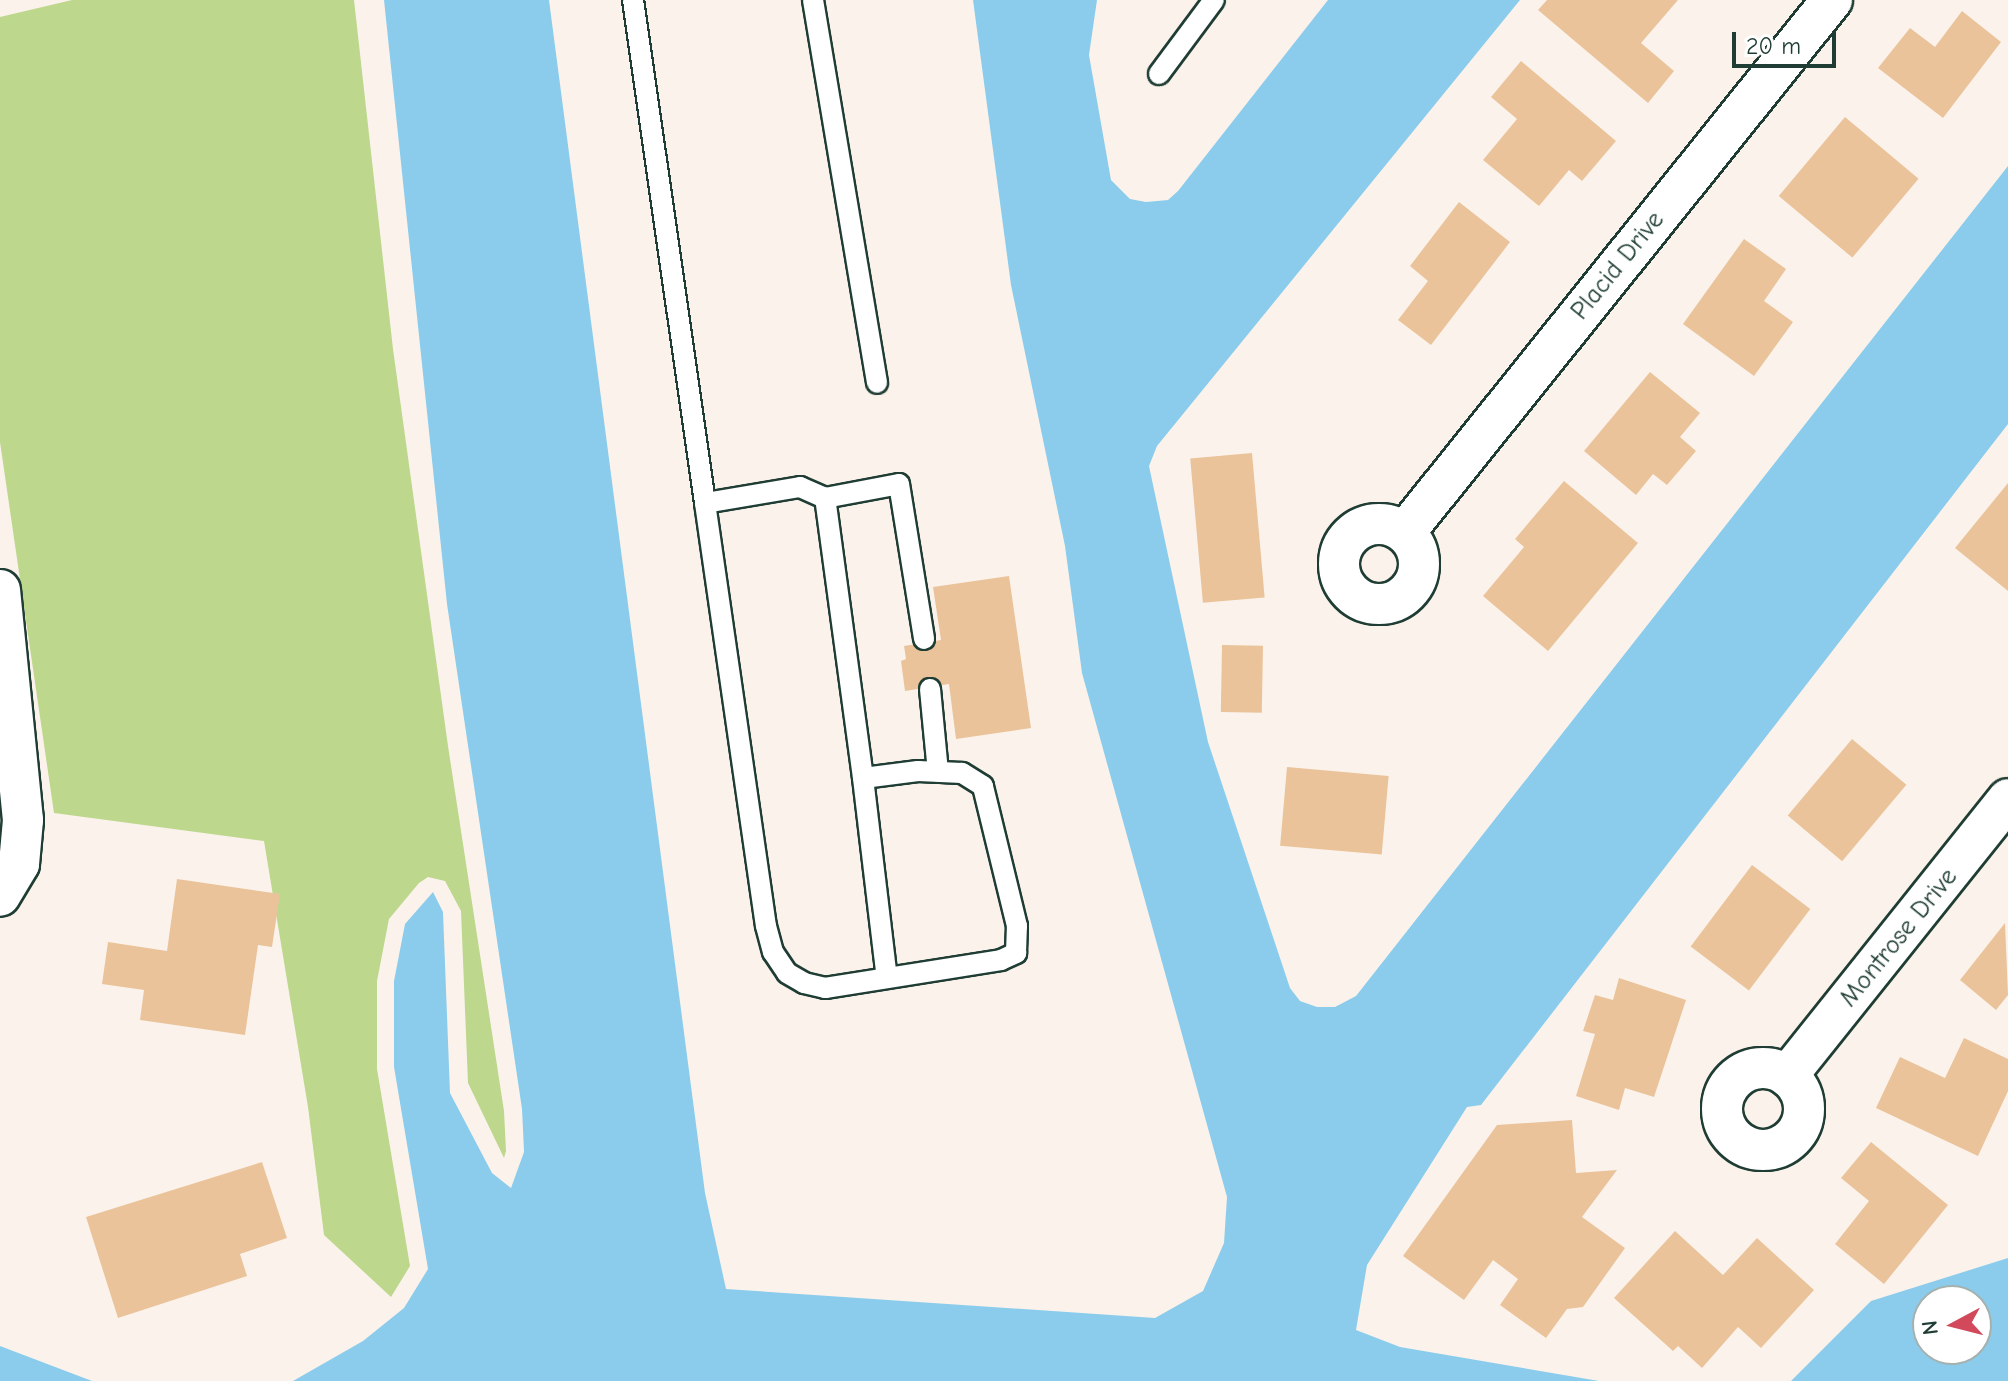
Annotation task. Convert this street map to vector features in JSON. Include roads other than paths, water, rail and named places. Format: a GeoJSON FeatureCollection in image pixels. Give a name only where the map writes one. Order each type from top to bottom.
{"type":"FeatureCollection","features":[{"type":"Feature","properties":{"kind":"street","name":"Placid Drive"},"geometry":{"type":"LineString","coordinates":[[1405,532],[1832,0]]}},
{"type":"Feature","properties":{"kind":"street"},"geometry":{"type":"LineString","coordinates":[[0,590],[23,820],[19,864],[0,896]]}},
{"type":"Feature","properties":{"kind":"street","name":"Montrose Drive"},"geometry":{"type":"LineString","coordinates":[[1787,1076],[2008,799]]}},
{"type":"Feature","properties":{"kind":"lane"},"geometry":{"type":"LineString","coordinates":[[633,0],[766,926],[773,952],[787,973],[804,983],[825,988],[1001,960],[1016,953],[1017,926],[983,786],[962,773],[863,778]]}},
{"type":"Feature","properties":{"kind":"lane"},"geometry":{"type":"LineString","coordinates":[[813,0],[877,383]]}},
{"type":"Feature","properties":{"kind":"lane"},"geometry":{"type":"LineString","coordinates":[[1159,74],[1214,0]]}},
{"type":"Feature","properties":{"kind":"lane"},"geometry":{"type":"LineString","coordinates":[[705,503],[800,487],[825,498],[899,484],[924,639]]}},
{"type":"Feature","properties":{"kind":"lane"},"geometry":{"type":"LineString","coordinates":[[825,498],[887,978]]}},
{"type":"Feature","properties":{"kind":"lane"},"geometry":{"type":"LineString","coordinates":[[930,689],[938,772]]}},
{"type":"Feature","properties":{"kind":"water"},"geometry":{"type":"Polygon","coordinates":[[[384,0],[549,0],[705,1193],[726,1289],[1155,1318],[1203,1291],[1224,1243],[1227,1197],[1082,673],[1065,546],[1011,285],[973,0],[1097,0],[1089,55],[1111,180],[1130,199],[1146,202],[1168,200],[1178,191],[1328,0],[1520,0],[1157,446],[1149,466],[1208,742],[1290,988],[1300,1001],[1317,1007],[1335,1007],[1356,996],[2008,166],[2008,424],[1481,1105],[1467,1107],[1367,1265],[1356,1330],[1400,1347],[1599,1381],[293,1381],[363,1341],[404,1308],[428,1269],[394,1067],[394,981],[405,924],[433,892],[443,912],[450,1093],[492,1173],[511,1188],[524,1152],[522,1109],[447,604],[384,0]]]}},
{"type":"Feature","properties":{"kind":"water"},"geometry":{"type":"Polygon","coordinates":[[[2008,1258],[2008,1381],[1791,1381],[1871,1301],[1912,1288],[1912,1365],[1992,1365],[1992,1285],[1922,1285],[2008,1258]]]}},
{"type":"Feature","properties":{"kind":"water"},"geometry":{"type":"Polygon","coordinates":[[[0,1346],[92,1381],[0,1381],[0,1346]]]}}]}
